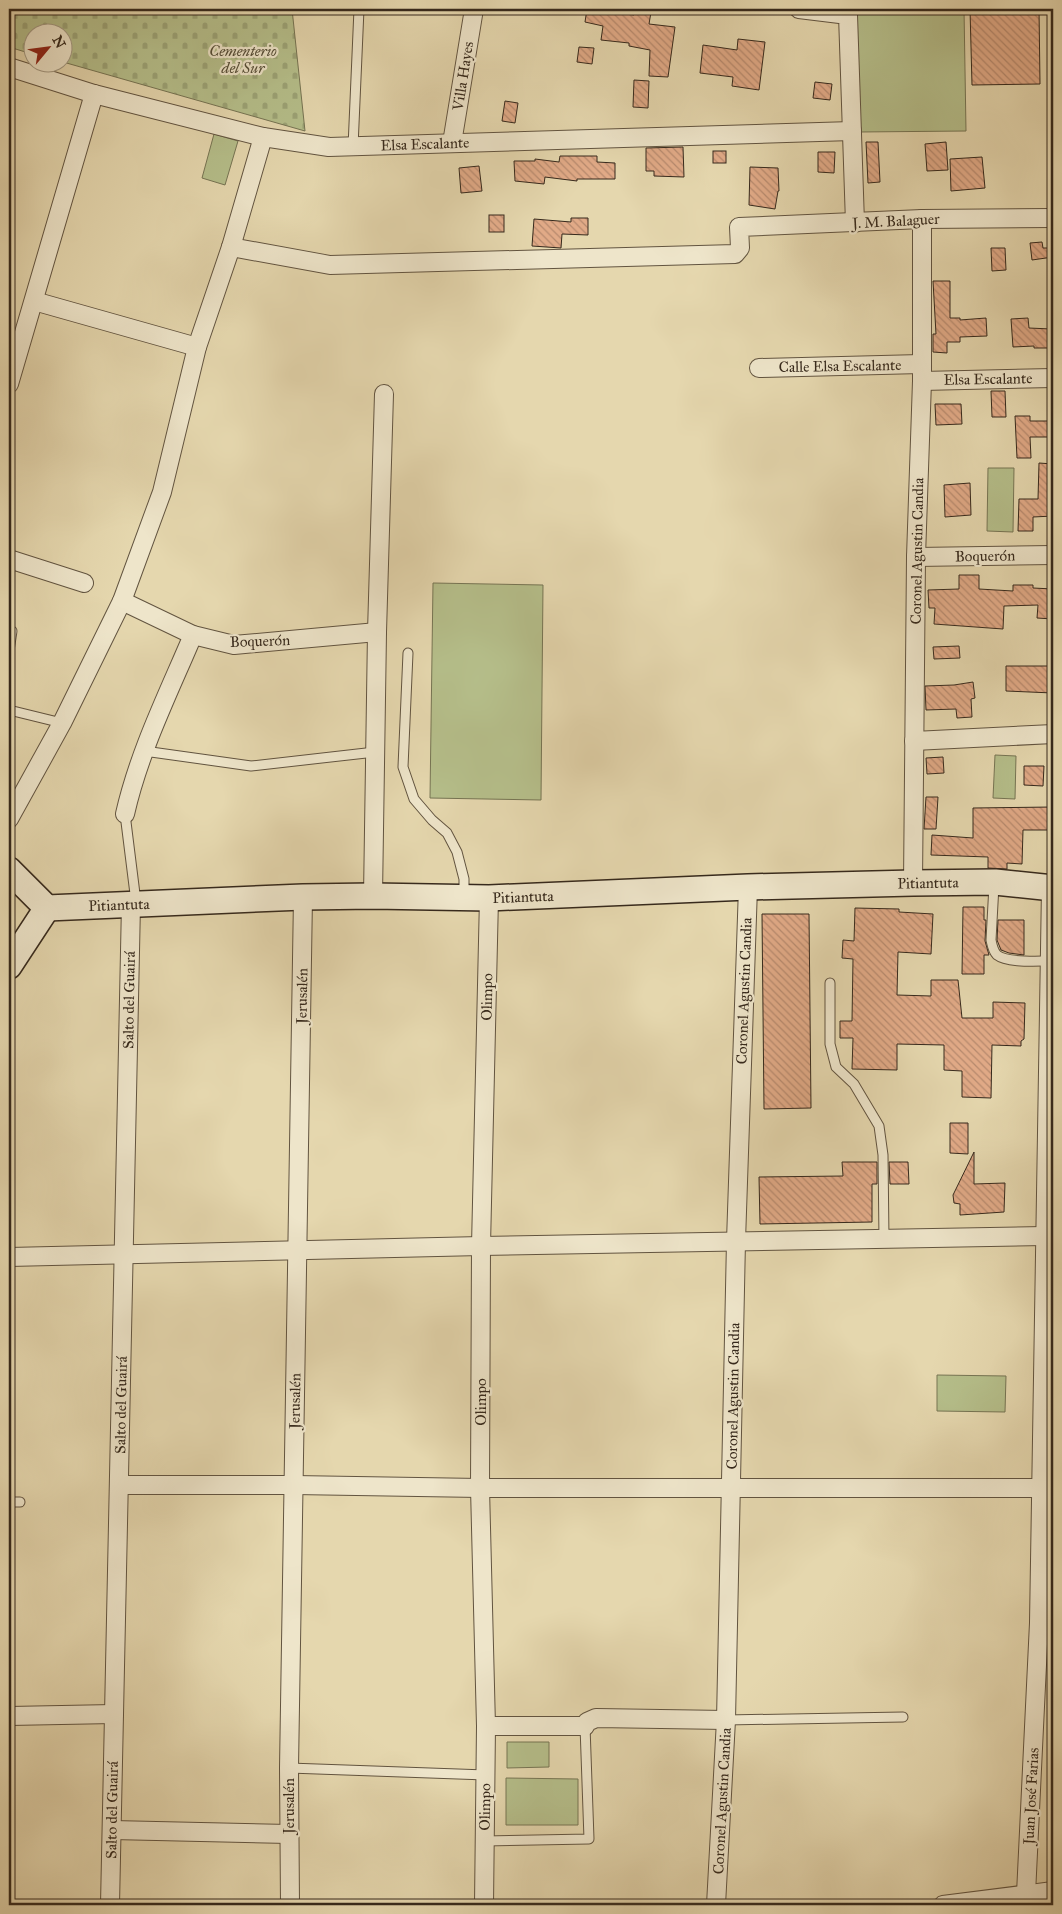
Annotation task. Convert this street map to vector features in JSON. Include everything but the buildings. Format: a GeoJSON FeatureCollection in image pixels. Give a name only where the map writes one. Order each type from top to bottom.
{"type":"FeatureCollection","features":[{"type":"Feature","properties":{"kind":"street","name":"Villa Hayes"},"geometry":{"type":"LineString","coordinates":[[452,143],[474,9]]}},
{"type":"Feature","properties":{"kind":"street"},"geometry":{"type":"LineString","coordinates":[[799,9],[848,15],[855,223]]}},
{"type":"Feature","properties":{"kind":"street","name":"Elsa Escalante"},"geometry":{"type":"LineString","coordinates":[[9,67],[94,94],[263,137],[329,147],[852,131]]}},
{"type":"Feature","properties":{"kind":"street"},"geometry":{"type":"LineString","coordinates":[[9,384],[94,94]]}},
{"type":"Feature","properties":{"kind":"street"},"geometry":{"type":"LineString","coordinates":[[9,819],[62,723],[122,601],[162,492],[197,347],[231,246],[263,137]]}},
{"type":"Feature","properties":{"kind":"street","name":"J. M. Balaguer"},"geometry":{"type":"LineString","coordinates":[[231,246],[330,265],[735,254],[740,248],[739,227],[922,219],[1053,218]]}},
{"type":"Feature","properties":{"kind":"street","name":"Coronel Agustin Candia"},"geometry":{"type":"LineString","coordinates":[[912,883],[922,219]]}},
{"type":"Feature","properties":{"kind":"street"},"geometry":{"type":"LineString","coordinates":[[34,301],[197,347]]}},
{"type":"Feature","properties":{"kind":"street","name":"Calle Elsa Escalante"},"geometry":{"type":"LineString","coordinates":[[759,368],[921,373]]}},
{"type":"Feature","properties":{"kind":"street","name":"Elsa Escalante"},"geometry":{"type":"LineString","coordinates":[[921,373],[1053,378]]}},
{"type":"Feature","properties":{"kind":"street"},"geometry":{"type":"LineString","coordinates":[[373,896],[377,632],[384,394]]}},
{"type":"Feature","properties":{"kind":"street","name":"Boquerón"},"geometry":{"type":"LineString","coordinates":[[916,557],[1053,556]]}},
{"type":"Feature","properties":{"kind":"street"},"geometry":{"type":"LineString","coordinates":[[9,559],[84,583]]}},
{"type":"Feature","properties":{"kind":"street","name":"Boquerón"},"geometry":{"type":"LineString","coordinates":[[122,601],[193,635],[234,645],[377,632]]}},
{"type":"Feature","properties":{"kind":"street"},"geometry":{"type":"LineString","coordinates":[[125,814],[144,751],[193,635]]}},
{"type":"Feature","properties":{"kind":"street"},"geometry":{"type":"LineString","coordinates":[[914,741],[1053,734]]}},
{"type":"Feature","properties":{"kind":"street"},"geometry":{"type":"LineString","coordinates":[[9,870],[46,908],[9,966]]}},
{"type":"Feature","properties":{"kind":"street","name":"Pitiantuta"},"geometry":{"type":"LineString","coordinates":[[46,908],[373,896],[477,898],[748,886],[994,882],[1052,888]]}},
{"type":"Feature","properties":{"kind":"street","name":"Coronel Agustin Candia"},"geometry":{"type":"LineString","coordinates":[[716,1905],[726,1720],[736,1241],[748,886]]}},
{"type":"Feature","properties":{"kind":"street","name":"Juan José Farias"},"geometry":{"type":"LineString","coordinates":[[1026,1894],[1046,1623],[1040,1488],[1047,1388],[1044,1236],[1050,1161],[1049,961],[1052,888]]}},
{"type":"Feature","properties":{"kind":"street","name":"Jerusalén"},"geometry":{"type":"LineString","coordinates":[[290,1905],[289,1768],[303,898]]}},
{"type":"Feature","properties":{"kind":"street","name":"Olimpo"},"geometry":{"type":"LineString","coordinates":[[477,898],[481,1246],[480,1488],[486,1726],[484,1905]]}},
{"type":"Feature","properties":{"kind":"street","name":"Salto del Guairá"},"geometry":{"type":"LineString","coordinates":[[110,1905],[133,904]]}},
{"type":"Feature","properties":{"kind":"street"},"geometry":{"type":"LineString","coordinates":[[9,1257],[1044,1236]]}},
{"type":"Feature","properties":{"kind":"street"},"geometry":{"type":"LineString","coordinates":[[120,1485],[480,1488],[1040,1488]]}},
{"type":"Feature","properties":{"kind":"street"},"geometry":{"type":"LineString","coordinates":[[9,1716],[114,1714]]}},
{"type":"Feature","properties":{"kind":"street"},"geometry":{"type":"LineString","coordinates":[[486,1726],[585,1726],[587,1722],[596,1718],[726,1720]]}},
{"type":"Feature","properties":{"kind":"street"},"geometry":{"type":"LineString","coordinates":[[112,1830],[289,1834]]}},
{"type":"Feature","properties":{"kind":"street"},"geometry":{"type":"LineString","coordinates":[[950,1905],[1053,1891]]}},
{"type":"Feature","properties":{"kind":"lane"},"geometry":{"type":"LineString","coordinates":[[353,147],[358,9]]}},
{"type":"Feature","properties":{"kind":"lane"},"geometry":{"type":"LineString","coordinates":[[9,651],[12,632]]}},
{"type":"Feature","properties":{"kind":"lane"},"geometry":{"type":"LineString","coordinates":[[408,653],[403,767],[414,798],[432,820],[446,833],[457,852],[464,880],[477,898]]}},
{"type":"Feature","properties":{"kind":"lane"},"geometry":{"type":"LineString","coordinates":[[9,710],[62,723]]}},
{"type":"Feature","properties":{"kind":"lane"},"geometry":{"type":"LineString","coordinates":[[144,751],[252,766],[375,752]]}},
{"type":"Feature","properties":{"kind":"lane"},"geometry":{"type":"LineString","coordinates":[[125,814],[133,904]]}},
{"type":"Feature","properties":{"kind":"lane"},"geometry":{"type":"LineString","coordinates":[[994,882],[991,940],[997,954],[1006,959],[1049,961]]}},
{"type":"Feature","properties":{"kind":"lane"},"geometry":{"type":"LineString","coordinates":[[830,983],[830,1044],[836,1067],[854,1084],[879,1126],[883,1155],[884,1239]]}},
{"type":"Feature","properties":{"kind":"lane"},"geometry":{"type":"LineString","coordinates":[[9,1502],[20,1502]]}},
{"type":"Feature","properties":{"kind":"lane"},"geometry":{"type":"LineString","coordinates":[[726,1720],[904,1717]]}},
{"type":"Feature","properties":{"kind":"lane"},"geometry":{"type":"LineString","coordinates":[[485,1841],[589,1839],[585,1726]]}},
{"type":"Feature","properties":{"kind":"lane"},"geometry":{"type":"LineString","coordinates":[[289,1768],[486,1775]]}},
{"type":"Feature","properties":{"kind":"green space","name":"Cementerio del Sur"},"geometry":{"type":"Polygon","coordinates":[[[9,9],[292,9],[305,131],[72,65],[72,22],[22,22],[22,51],[9,47],[9,9]]]}},
{"type":"Feature","properties":{"kind":"green space"},"geometry":{"type":"Polygon","coordinates":[[[857,9],[964,9],[966,131],[859,132],[857,9]]]}},
{"type":"Feature","properties":{"kind":"green space"},"geometry":{"type":"Polygon","coordinates":[[[214,134],[238,141],[225,185],[202,178],[214,134]]]}},
{"type":"Feature","properties":{"kind":"green space"},"geometry":{"type":"Polygon","coordinates":[[[988,468],[1014,468],[1013,532],[987,531],[988,468]]]}},
{"type":"Feature","properties":{"kind":"green space"},"geometry":{"type":"Polygon","coordinates":[[[433,583],[543,585],[541,800],[430,798],[433,583]]]}},
{"type":"Feature","properties":{"kind":"green space"},"geometry":{"type":"Polygon","coordinates":[[[995,755],[1016,756],[1015,799],[993,798],[995,755]]]}},
{"type":"Feature","properties":{"kind":"green space"},"geometry":{"type":"Polygon","coordinates":[[[937,1375],[1006,1376],[1005,1412],[937,1411],[937,1375]]]}},
{"type":"Feature","properties":{"kind":"green space"},"geometry":{"type":"Polygon","coordinates":[[[507,1742],[549,1742],[549,1767],[507,1768],[507,1742]]]}},
{"type":"Feature","properties":{"kind":"green space"},"geometry":{"type":"Polygon","coordinates":[[[506,1778],[578,1779],[578,1825],[506,1825],[506,1778]]]}}]}
